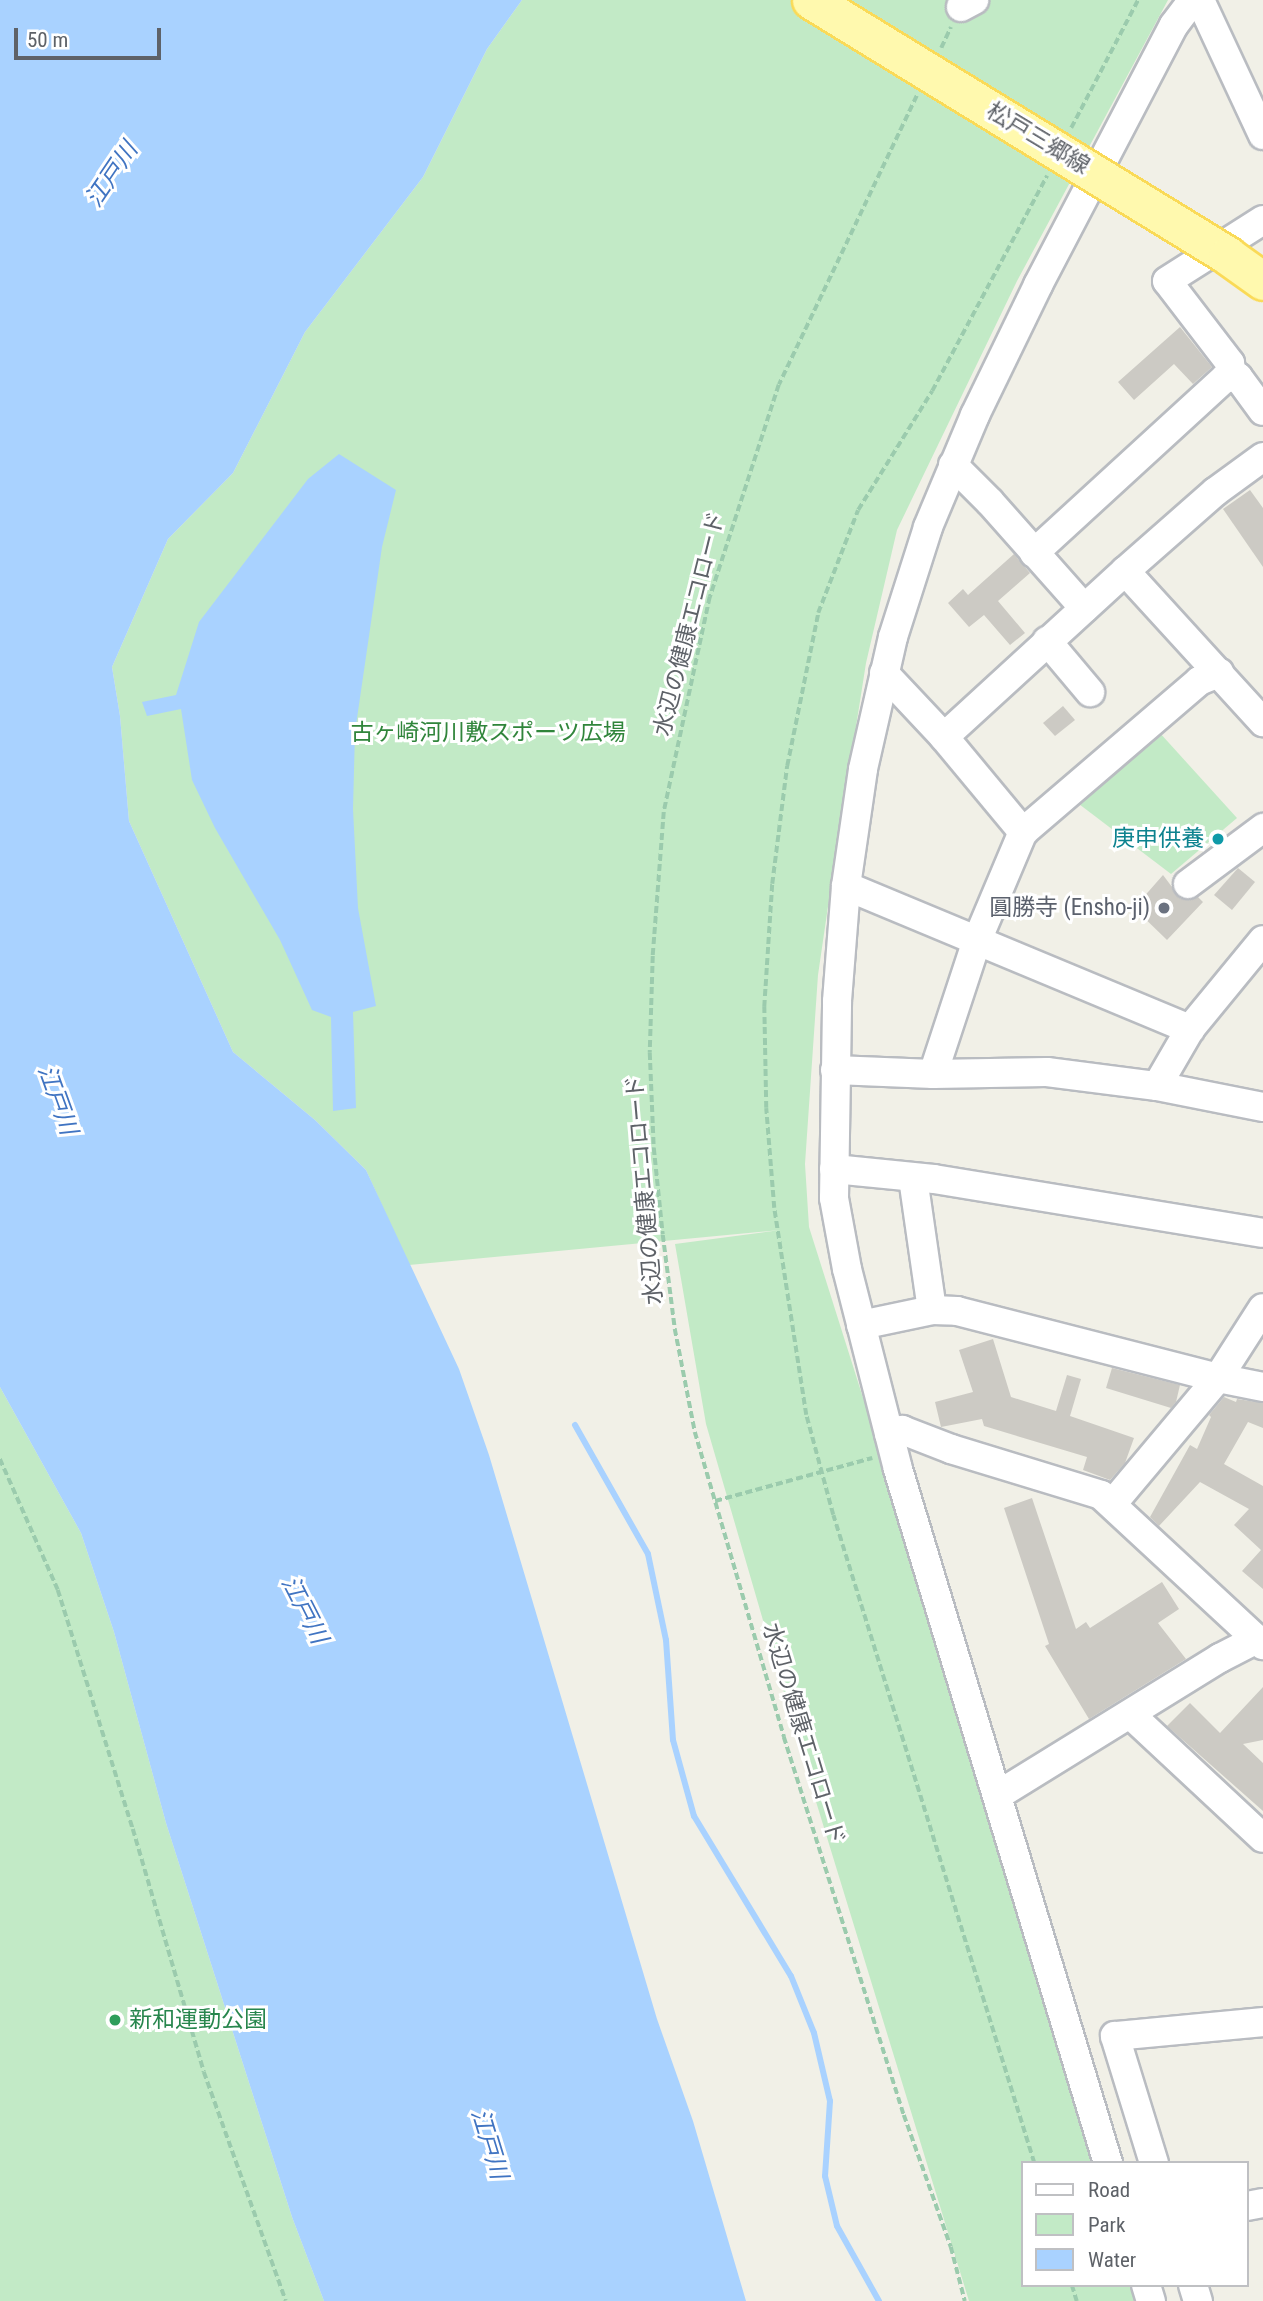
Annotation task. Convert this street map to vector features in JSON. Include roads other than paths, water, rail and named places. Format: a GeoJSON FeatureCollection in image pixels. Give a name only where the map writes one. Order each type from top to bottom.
{"type":"FeatureCollection","features":[{"type":"Feature","properties":{"kind":"main road","name":"松戸三郷線"},"geometry":{"type":"LineString","coordinates":[[811,0],[1228,256],[1263,281]]}},
{"type":"Feature","properties":{"kind":"street"},"geometry":{"type":"LineString","coordinates":[[1107,2161],[998,1795],[884,1445],[861,1325],[838,1232],[834,1169],[836,1001],[846,886],[863,769],[905,592],[953,466],[1038,285],[1174,25],[1194,0]]}},
{"type":"Feature","properties":{"kind":"street"},"geometry":{"type":"LineString","coordinates":[[1200,0],[1263,135]]}},
{"type":"Feature","properties":{"kind":"street"},"geometry":{"type":"LineString","coordinates":[[1232,377],[1230,362],[1167,281],[1263,220]]}},
{"type":"Feature","properties":{"kind":"street"},"geometry":{"type":"LineString","coordinates":[[1034,553],[1225,378],[1238,377],[1263,411]]}},
{"type":"Feature","properties":{"kind":"street"},"geometry":{"type":"LineString","coordinates":[[944,737],[1047,641],[1215,492],[1263,457]]}},
{"type":"Feature","properties":{"kind":"street"},"geometry":{"type":"LineString","coordinates":[[953,466],[1084,608]]}},
{"type":"Feature","properties":{"kind":"street"},"geometry":{"type":"LineString","coordinates":[[1125,571],[1263,722]]}},
{"type":"Feature","properties":{"kind":"street"},"geometry":{"type":"LineString","coordinates":[[1047,641],[1090,692]]}},
{"type":"Feature","properties":{"kind":"street"},"geometry":{"type":"LineString","coordinates":[[884,673],[944,737],[1023,832]]}},
{"type":"Feature","properties":{"kind":"street"},"geometry":{"type":"LineString","coordinates":[[933,1074],[976,943],[1023,832],[1199,681],[1219,673]]}},
{"type":"Feature","properties":{"kind":"street"},"geometry":{"type":"LineString","coordinates":[[1188,884],[1263,828]]}},
{"type":"Feature","properties":{"kind":"street"},"geometry":{"type":"LineString","coordinates":[[846,886],[976,943],[1190,1029]]}},
{"type":"Feature","properties":{"kind":"street"},"geometry":{"type":"LineString","coordinates":[[1157,1086],[1190,1029],[1263,940]]}},
{"type":"Feature","properties":{"kind":"street"},"geometry":{"type":"LineString","coordinates":[[835,1070],[933,1074],[1047,1072],[1157,1086],[1263,1107]]}},
{"type":"Feature","properties":{"kind":"street"},"geometry":{"type":"LineString","coordinates":[[834,1169],[913,1178],[1263,1233]]}},
{"type":"Feature","properties":{"kind":"street"},"geometry":{"type":"LineString","coordinates":[[913,1178],[932,1310]]}},
{"type":"Feature","properties":{"kind":"street"},"geometry":{"type":"LineString","coordinates":[[1113,1503],[1217,1378],[1263,1308]]}},
{"type":"Feature","properties":{"kind":"street"},"geometry":{"type":"LineString","coordinates":[[861,1325],[932,1310],[957,1311],[1217,1378],[1263,1387]]}},
{"type":"Feature","properties":{"kind":"street"},"geometry":{"type":"LineString","coordinates":[[884,1445],[902,1430],[951,1449],[1101,1494],[1259,1636],[998,1795]]}},
{"type":"Feature","properties":{"kind":"street"},"geometry":{"type":"LineString","coordinates":[[1131,1715],[1263,1838]]}},
{"type":"Feature","properties":{"kind":"street"},"geometry":{"type":"LineString","coordinates":[[1153,2161],[1115,2036],[1263,2022]]}},
{"type":"Feature","properties":{"kind":"water","name":"江戸川"},"geometry":{"type":"Polygon","coordinates":[[[0,0],[522,0],[487,49],[423,177],[305,332],[233,473],[168,539],[112,667],[120,716],[129,821],[233,1052],[315,1120],[366,1170],[459,1369],[489,1455],[657,2019],[693,2121],[746,2301],[324,2301],[292,2217],[166,1823],[114,1632],[81,1533],[0,1387],[0,0]]]}},
{"type":"Feature","properties":{"kind":"water"},"geometry":{"type":"Polygon","coordinates":[[[339,454],[396,490],[382,547],[355,732],[353,809],[358,908],[376,1006],[353,1012],[356,1108],[333,1111],[331,1017],[312,1010],[280,940],[215,828],[192,780],[181,709],[147,716],[142,702],[176,695],[199,622],[308,479],[339,454]]]}},
{"type":"Feature","properties":{"kind":"waterway"},"geometry":{"type":"LineString","coordinates":[[575,1425],[648,1554],[666,1640],[673,1740],[694,1816],[791,1976],[814,2033],[830,2101],[825,2176],[837,2226],[879,2301]]}},
{"type":"Feature","properties":{"kind":"place","name":"庚申供養"},"geometry":{"type":"Point","coordinates":[1218,839]}},
{"type":"Feature","properties":{"kind":"place","name":"圓勝寺 (Ensho-ji)"},"geometry":{"type":"Point","coordinates":[1164,908]}},
{"type":"Feature","properties":{"kind":"place","name":"新和運動公園"},"geometry":{"type":"Point","coordinates":[115,2020]}},
{"type":"Feature","properties":{"kind":"park label","name":"古ヶ崎河川敷スポーツ広場"},"geometry":{"type":"Point","coordinates":[488,733]}}]}
